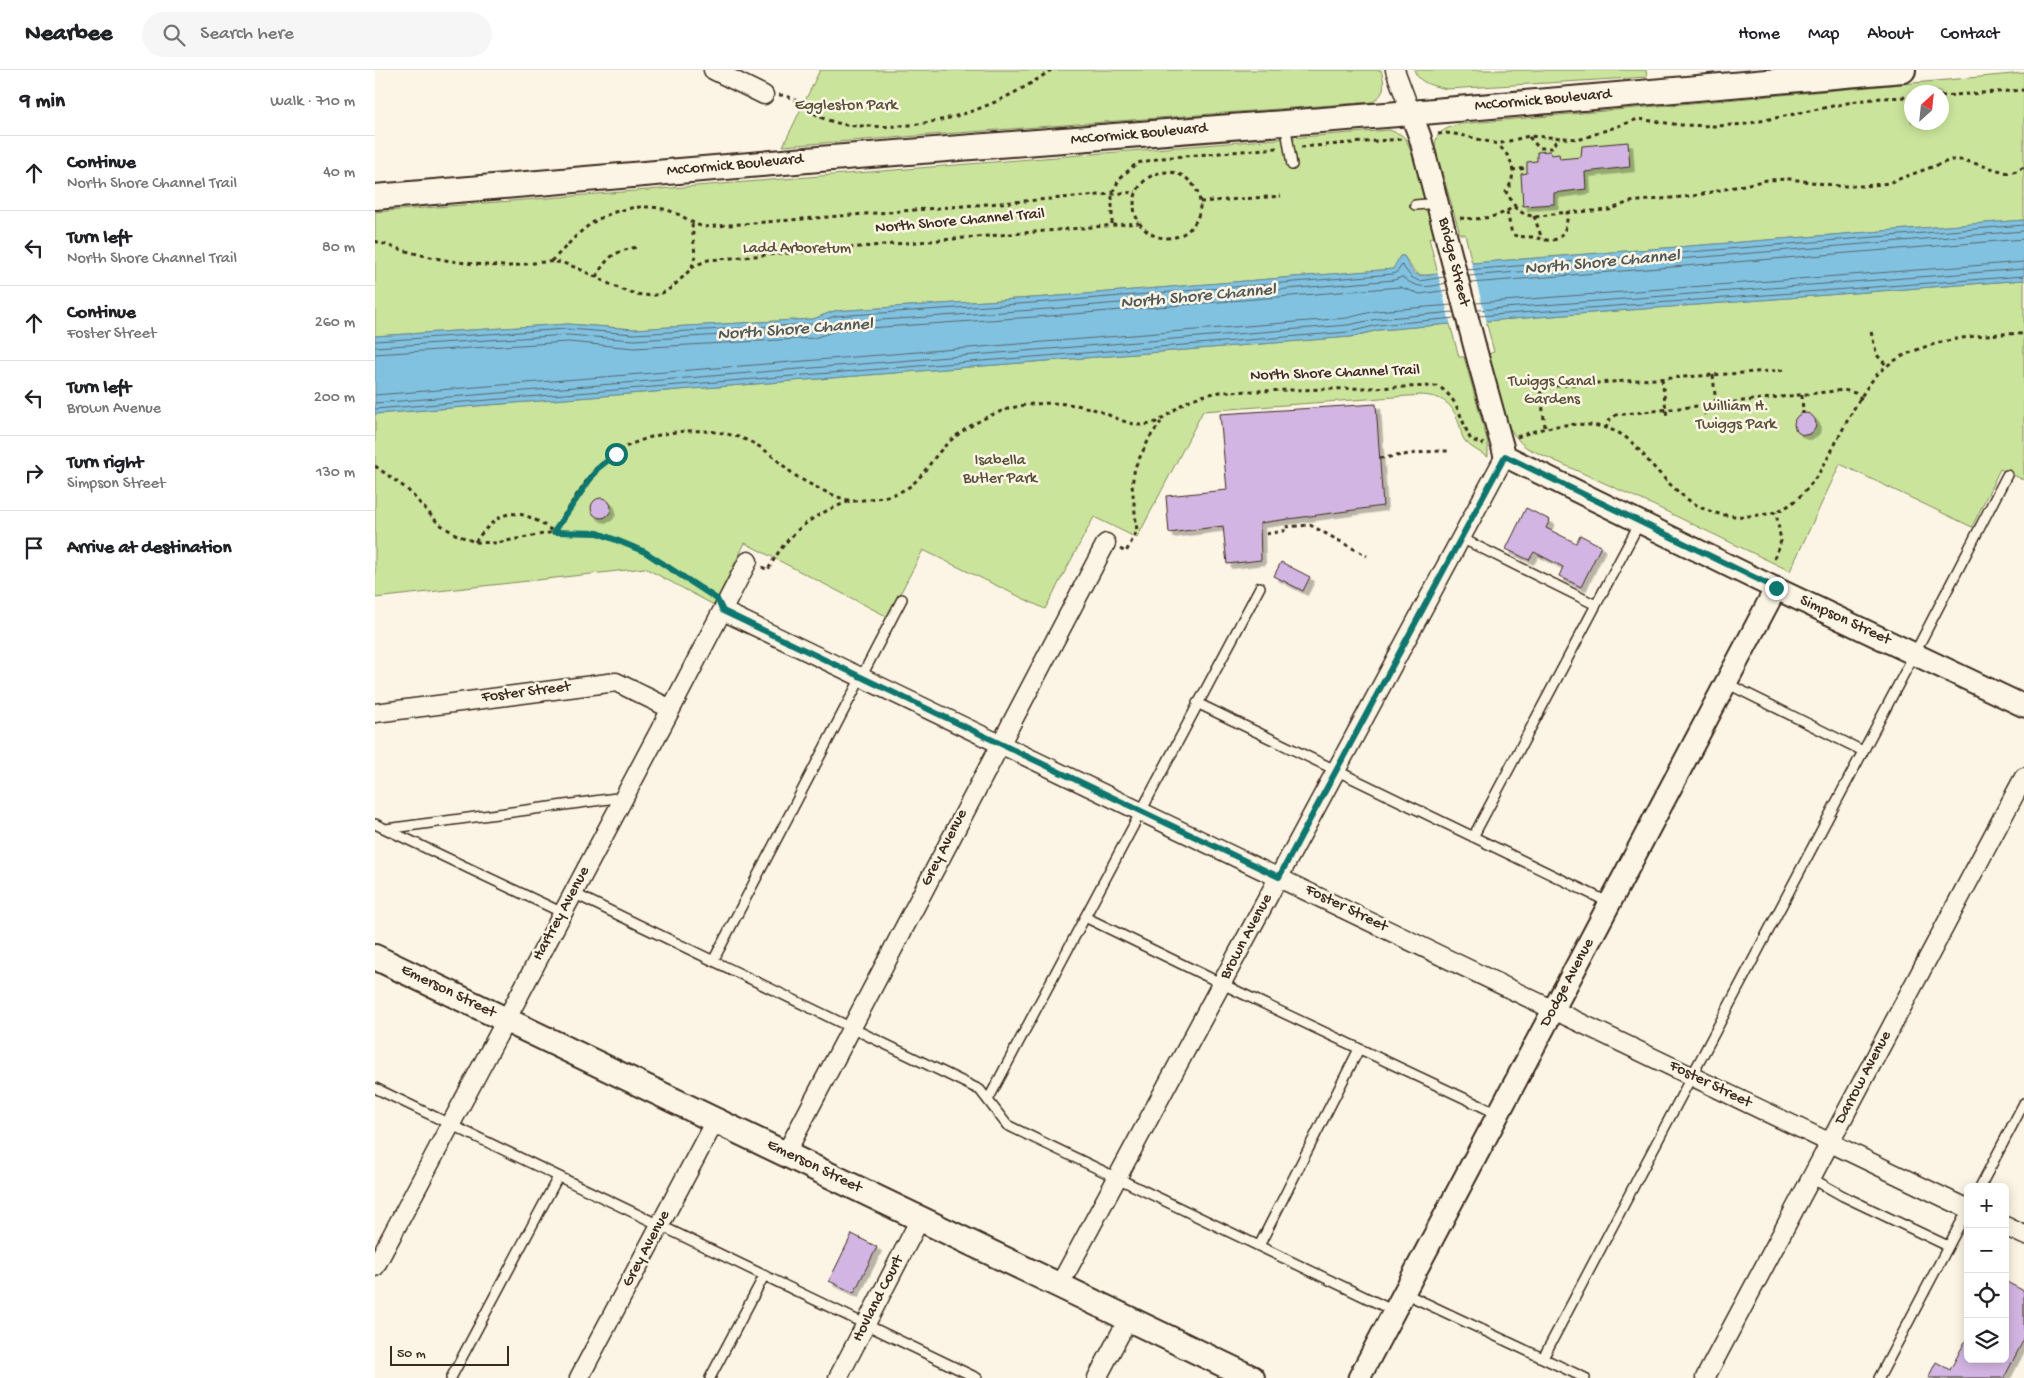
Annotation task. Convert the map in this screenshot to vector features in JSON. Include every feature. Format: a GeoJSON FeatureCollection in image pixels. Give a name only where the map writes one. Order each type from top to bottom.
{"type":"FeatureCollection","features":[{"type":"Feature","properties":{"kind":"main road","name":"McCormick Boulevard"},"geometry":{"type":"LineString","coordinates":[[375,197],[819,159],[1411,113],[1903,70]]}},
{"type":"Feature","properties":{"kind":"main road","name":"Emerson Street"},"geometry":{"type":"LineString","coordinates":[[375,957],[716,1119],[1251,1378]]}},
{"type":"Feature","properties":{"kind":"street"},"geometry":{"type":"LineString","coordinates":[[713,70],[764,95]]}},
{"type":"Feature","properties":{"kind":"street","name":"Bridge Street"},"geometry":{"type":"LineString","coordinates":[[1395,70],[1420,136],[1438,203],[1453,227],[1477,355],[1505,456]]}},
{"type":"Feature","properties":{"kind":"street","name":"Simpson Street"},"geometry":{"type":"LineString","coordinates":[[1505,456],[2024,706]]}},
{"type":"Feature","properties":{"kind":"street","name":"Brown Avenue"},"geometry":{"type":"LineString","coordinates":[[1059,1286],[1505,456]]}},
{"type":"Feature","properties":{"kind":"street","name":"Grey Avenue"},"geometry":{"type":"LineString","coordinates":[[786,1153],[1106,543]]}},
{"type":"Feature","properties":{"kind":"street","name":"Hartrey Avenue"},"geometry":{"type":"LineString","coordinates":[[375,1267],[723,611],[748,560]]}},
{"type":"Feature","properties":{"kind":"street","name":"Dodge Avenue"},"geometry":{"type":"LineString","coordinates":[[1359,1378],[1776,588]]}},
{"type":"Feature","properties":{"kind":"street","name":"Foster Street"},"geometry":{"type":"LineString","coordinates":[[723,611],[1964,1207]]}},
{"type":"Feature","properties":{"kind":"street","name":"Foster Street"},"geometry":{"type":"LineString","coordinates":[[375,712],[616,682],[671,709]]}},
{"type":"Feature","properties":{"kind":"street","name":"Darrow Avenue"},"geometry":{"type":"LineString","coordinates":[[1705,1378],[2024,777]]}},
{"type":"Feature","properties":{"kind":"street","name":"Grey Avenue"},"geometry":{"type":"LineString","coordinates":[[579,1378],[716,1119]]}},
{"type":"Feature","properties":{"kind":"street","name":"Hovland Court"},"geometry":{"type":"LineString","coordinates":[[838,1378],[920,1219]]}},
{"type":"Feature","properties":{"kind":"street"},"geometry":{"type":"LineString","coordinates":[[2009,1228],[2024,1235]]}},
{"type":"Feature","properties":{"kind":"street"},"geometry":{"type":"LineString","coordinates":[[1097,1378],[1128,1319]]}},
{"type":"Feature","properties":{"kind":"lane"},"geometry":{"type":"LineString","coordinates":[[1285,123],[1292,165]]}},
{"type":"Feature","properties":{"kind":"lane"},"geometry":{"type":"LineString","coordinates":[[1415,205],[1438,203]]}},
{"type":"Feature","properties":{"kind":"lane"},"geometry":{"type":"LineString","coordinates":[[1543,1358],[1915,654],[2007,475]]}},
{"type":"Feature","properties":{"kind":"lane"},"geometry":{"type":"LineString","coordinates":[[1473,837],[1640,522]]}},
{"type":"Feature","properties":{"kind":"lane"},"geometry":{"type":"LineString","coordinates":[[1461,538],[1596,606]]}},
{"type":"Feature","properties":{"kind":"lane"},"geometry":{"type":"LineString","coordinates":[[988,1100],[1260,587]]}},
{"type":"Feature","properties":{"kind":"lane"},"geometry":{"type":"LineString","coordinates":[[713,961],[902,599]]}},
{"type":"Feature","properties":{"kind":"lane"},"geometry":{"type":"LineString","coordinates":[[1726,683],[1863,751]]}},
{"type":"Feature","properties":{"kind":"lane"},"geometry":{"type":"LineString","coordinates":[[1197,703],[1610,903]]}},
{"type":"Feature","properties":{"kind":"lane"},"geometry":{"type":"LineString","coordinates":[[386,829],[624,797]]}},
{"type":"Feature","properties":{"kind":"lane"},"geometry":{"type":"LineString","coordinates":[[375,824],[563,913]]}},
{"type":"Feature","properties":{"kind":"lane"},"geometry":{"type":"LineString","coordinates":[[573,893],[980,1090],[1007,1125],[1394,1311]]}},
{"type":"Feature","properties":{"kind":"lane"},"geometry":{"type":"LineString","coordinates":[[1085,917],[1222,984],[1499,1114]]}},
{"type":"Feature","properties":{"kind":"lane"},"geometry":{"type":"LineString","coordinates":[[1259,1246],[1359,1048]]}},
{"type":"Feature","properties":{"kind":"lane"},"geometry":{"type":"LineString","coordinates":[[375,1088],[971,1377]]}},
{"type":"Feature","properties":{"kind":"lane"},"geometry":{"type":"LineString","coordinates":[[1982,1183],[2024,1103]]}},
{"type":"Feature","properties":{"kind":"lane"},"geometry":{"type":"LineString","coordinates":[[451,1378],[558,1176]]}},
{"type":"Feature","properties":{"kind":"lane"},"geometry":{"type":"LineString","coordinates":[[1811,1178],[1843,1196],[1948,1246]]}},
{"type":"Feature","properties":{"kind":"lane"},"geometry":{"type":"LineString","coordinates":[[1879,1378],[1964,1216]]}},
{"type":"Feature","properties":{"kind":"lane"},"geometry":{"type":"LineString","coordinates":[[710,1378],[764,1276]]}},
{"type":"Feature","properties":{"kind":"lane"},"geometry":{"type":"LineString","coordinates":[[1404,1293],[1585,1378]]}},
{"type":"Feature","properties":{"kind":"path"},"geometry":{"type":"LineString","coordinates":[[764,95],[787,95],[820,117],[843,125],[879,127],[913,125],[952,118],[993,104],[1028,86],[1051,70]]}},
{"type":"Feature","properties":{"kind":"path"},"geometry":{"type":"LineString","coordinates":[[1949,95],[2024,90]]}},
{"type":"Feature","properties":{"kind":"path"},"geometry":{"type":"LineString","coordinates":[[1439,134],[1461,135],[1498,144],[1529,136],[1581,139],[1638,119],[1681,125],[1715,126],[1746,124],[1857,101],[1904,97]]}},
{"type":"Feature","properties":{"kind":"path"},"geometry":{"type":"LineString","coordinates":[[1529,136],[1539,148],[1552,148],[1557,139]]}},
{"type":"Feature","properties":{"kind":"path"},"geometry":{"type":"LineString","coordinates":[[1112,224],[1112,193],[1120,178],[1137,164],[1161,158],[1405,139]]}},
{"type":"Feature","properties":{"kind":"path"},"geometry":{"type":"LineString","coordinates":[[1498,144],[1509,155],[1512,170],[1512,177],[1506,192],[1514,207],[1524,214],[1534,216],[1609,210],[1629,202],[1693,196],[1767,180],[1790,179],[1839,186],[1888,183],[1951,160],[1963,160],[2008,172],[2017,171],[2024,167]]}},
{"type":"Feature","properties":{"kind":"path"},"geometry":{"type":"LineString","coordinates":[[1512,170],[1527,168]]}},
{"type":"Feature","properties":{"kind":"path"},"geometry":{"type":"LineString","coordinates":[[1161,172],[1172,172],[1183,176],[1191,182],[1200,202],[1199,213],[1195,223],[1178,237],[1167,238],[1156,236],[1146,231],[1134,213],[1133,202],[1142,182],[1161,172]]}},
{"type":"Feature","properties":{"kind":"path","name":"North Shore Channel Trail"},"geometry":{"type":"LineString","coordinates":[[550,261],[586,227],[600,218],[616,212],[637,208],[656,207],[673,212],[692,223],[704,227],[1136,192]]}},
{"type":"Feature","properties":{"kind":"path"},"geometry":{"type":"LineString","coordinates":[[1200,202],[1281,196]]}},
{"type":"Feature","properties":{"kind":"path"},"geometry":{"type":"LineString","coordinates":[[1453,227],[1507,212],[1514,207]]}},
{"type":"Feature","properties":{"kind":"path"},"geometry":{"type":"LineString","coordinates":[[1507,212],[1512,234],[1518,238],[1532,237],[1549,241],[1558,239],[1565,231],[1568,221],[1567,212]]}},
{"type":"Feature","properties":{"kind":"path"},"geometry":{"type":"LineString","coordinates":[[1534,216],[1542,239]]}},
{"type":"Feature","properties":{"kind":"path"},"geometry":{"type":"LineString","coordinates":[[692,223],[695,256],[692,268]]}},
{"type":"Feature","properties":{"kind":"path","name":"North Shore Channel Trail"},"geometry":{"type":"LineString","coordinates":[[375,241],[399,250],[453,262],[506,266],[550,261],[573,266],[624,290],[655,295],[666,290],[692,268],[708,260],[1139,223]]}},
{"type":"Feature","properties":{"kind":"path"},"geometry":{"type":"LineString","coordinates":[[596,277],[610,256],[621,250],[637,248]]}},
{"type":"Feature","properties":{"kind":"path"},"geometry":{"type":"LineString","coordinates":[[1871,332],[1877,355],[1887,366]]}},
{"type":"Feature","properties":{"kind":"path"},"geometry":{"type":"LineString","coordinates":[[1518,437],[1545,428],[1575,425],[1591,425],[1606,429],[1619,433],[1629,441],[1672,487],[1701,508],[1733,517],[1776,512],[1793,502],[1819,474],[1875,378],[1887,366],[1910,354],[1973,335],[2024,334]]}},
{"type":"Feature","properties":{"kind":"path"},"geometry":{"type":"LineString","coordinates":[[1545,428],[1540,387],[1785,370]]}},
{"type":"Feature","properties":{"kind":"path"},"geometry":{"type":"LineString","coordinates":[[1713,376],[1716,405]]}},
{"type":"Feature","properties":{"kind":"path"},"geometry":{"type":"LineString","coordinates":[[1662,379],[1667,417]]}},
{"type":"Feature","properties":{"kind":"path","name":"North Shore Channel Trail"},"geometry":{"type":"LineString","coordinates":[[1106,543],[1126,552],[1137,531],[1132,484],[1135,467],[1150,437],[1161,422],[1172,411],[1191,400],[1220,392],[1438,386],[1448,392],[1457,406],[1471,440],[1485,444]]}},
{"type":"Feature","properties":{"kind":"path"},"geometry":{"type":"LineString","coordinates":[[1606,429],[1608,421],[1616,415],[1845,390],[1855,393],[1862,399]]}},
{"type":"Feature","properties":{"kind":"path"},"geometry":{"type":"LineString","coordinates":[[1802,395],[1803,414]]}},
{"type":"Feature","properties":{"kind":"path"},"geometry":{"type":"LineString","coordinates":[[748,560],[769,570],[777,553],[787,540],[829,508],[853,501],[899,493],[916,482],[950,441],[988,416],[1032,403],[1073,405],[1093,409],[1128,423],[1144,425],[1161,422]]}},
{"type":"Feature","properties":{"kind":"path"},"geometry":{"type":"LineString","coordinates":[[1703,406],[1705,414]]}},
{"type":"Feature","properties":{"kind":"path"},"geometry":{"type":"LineString","coordinates":[[554,532],[587,482],[608,458],[633,444],[651,438],[690,430],[707,430],[746,439],[763,449],[796,476],[815,486],[853,501]]}},
{"type":"Feature","properties":{"kind":"path"},"geometry":{"type":"LineString","coordinates":[[1380,458],[1415,455],[1436,450],[1449,451]]}},
{"type":"Feature","properties":{"kind":"path"},"geometry":{"type":"LineString","coordinates":[[375,466],[407,489],[438,523],[455,534],[475,542],[496,543],[554,532],[598,533],[645,552],[717,599],[723,611]]}},
{"type":"Feature","properties":{"kind":"path"},"geometry":{"type":"LineString","coordinates":[[1774,559],[1781,541],[1776,512]]}},
{"type":"Feature","properties":{"kind":"path"},"geometry":{"type":"LineString","coordinates":[[475,542],[484,529],[508,514],[519,513],[533,517],[554,532]]}},
{"type":"Feature","properties":{"kind":"path"},"geometry":{"type":"LineString","coordinates":[[1266,534],[1284,531],[1284,527],[1310,525],[1367,556]]}},
{"type":"Feature","properties":{"kind":"green space","name":"Eggleston Park"},"geometry":{"type":"Polygon","coordinates":[[[820,70],[1381,70],[1384,84],[1380,96],[1372,102],[783,146],[820,70]]]}},
{"type":"Feature","properties":{"kind":"green space"},"geometry":{"type":"Polygon","coordinates":[[[1414,70],[1646,70],[1647,77],[1447,89],[1423,81],[1416,75],[1414,70]]]}},
{"type":"Feature","properties":{"kind":"green space"},"geometry":{"type":"Polygon","coordinates":[[[2024,73],[2024,220],[1472,263],[1465,234],[1460,234],[1435,147],[1437,137],[1446,129],[1460,124],[2024,73]]]}},
{"type":"Feature","properties":{"kind":"green space","name":"Ladd Arboretum"},"geometry":{"type":"Polygon","coordinates":[[[1389,130],[1400,134],[1406,139],[1419,173],[1436,236],[1429,238],[1438,274],[1420,275],[1414,271],[1404,256],[1400,256],[1394,269],[1047,297],[834,311],[813,319],[634,329],[568,324],[375,336],[375,212],[1389,130]]]}},
{"type":"Feature","properties":{"kind":"green space","name":"William H. Twiggs Park"},"geometry":{"type":"Polygon","coordinates":[[[2024,280],[2024,480],[2000,469],[1972,527],[1840,464],[1790,571],[1655,506],[1527,448],[1510,429],[1504,417],[1496,392],[1488,354],[1494,352],[1486,321],[2024,280]]]}},
{"type":"Feature","properties":{"kind":"green space","name":"Isabella Butler Park"},"geometry":{"type":"Polygon","coordinates":[[[1450,324],[1459,357],[1464,357],[1488,443],[1488,457],[1465,441],[1451,407],[1442,400],[1430,396],[1422,395],[1203,411],[1137,538],[1094,517],[1045,609],[923,550],[888,617],[745,543],[714,605],[645,568],[375,598],[375,414],[1350,337],[1379,330],[1450,324]]]}},
{"type":"Feature","properties":{"kind":"water","name":"North Shore Channel"},"geometry":{"type":"Polygon","coordinates":[[[2024,220],[2024,280],[1486,321],[1379,330],[1350,337],[375,414],[375,336],[568,324],[634,329],[813,319],[834,311],[1047,297],[1393,269],[1400,256],[1404,256],[1414,273],[1425,275],[1472,263],[2024,220]]]}},
{"type":"Feature","properties":{"kind":"pier"},"geometry":{"type":"Polygon","coordinates":[[[1471,261],[1487,323],[1451,326],[1437,271],[1471,261]]]}},
{"type":"Feature","properties":{"kind":"building"},"geometry":{"type":"Polygon","coordinates":[[[1628,142],[1630,167],[1585,172],[1586,189],[1554,193],[1554,204],[1523,206],[1521,174],[1527,173],[1527,162],[1537,161],[1537,152],[1550,151],[1551,155],[1559,154],[1560,159],[1581,157],[1582,146],[1628,142]]]}},
{"type":"Feature","properties":{"kind":"building"},"geometry":{"type":"Polygon","coordinates":[[[1376,404],[1383,506],[1260,523],[1261,560],[1227,564],[1223,526],[1169,533],[1166,496],[1227,490],[1220,414],[1376,404]]]}},
{"type":"Feature","properties":{"kind":"building"},"geometry":{"type":"Polygon","coordinates":[[[1805,413],[1813,416],[1816,424],[1813,432],[1805,435],[1797,432],[1794,424],[1797,416],[1805,413]]]}},
{"type":"Feature","properties":{"kind":"building"},"geometry":{"type":"Polygon","coordinates":[[[597,498],[605,498],[611,504],[611,512],[605,518],[597,518],[591,512],[591,504],[597,498]]]}},
{"type":"Feature","properties":{"kind":"building"},"geometry":{"type":"Polygon","coordinates":[[[1526,508],[1550,520],[1546,528],[1576,543],[1580,535],[1601,546],[1581,587],[1559,576],[1563,567],[1534,552],[1529,560],[1506,549],[1526,508]]]}},
{"type":"Feature","properties":{"kind":"building"},"geometry":{"type":"Polygon","coordinates":[[[1281,562],[1310,577],[1303,591],[1274,576],[1281,562]]]}},
{"type":"Feature","properties":{"kind":"building"},"geometry":{"type":"Polygon","coordinates":[[[852,1234],[877,1247],[854,1293],[829,1281],[852,1234]]]}},
{"type":"Feature","properties":{"kind":"building"},"geometry":{"type":"Polygon","coordinates":[[[2009,1283],[2024,1291],[2024,1339],[2004,1378],[1928,1378],[1936,1362],[1950,1370],[1964,1344],[1964,1363],[2009,1363],[2009,1283]]]}},
{"type":"Feature","properties":{"kind":"route"},"geometry":{"type":"LineString","coordinates":[[616,454],[608,458],[597,469],[554,532],[598,533],[645,552],[717,599],[723,611],[1279,877],[1505,456],[1776,588]]}},
{"type":"Feature","properties":{"kind":"park label","name":"Twiggs Canal Gardens"},"geometry":{"type":"Point","coordinates":[1552,391]}}]}
